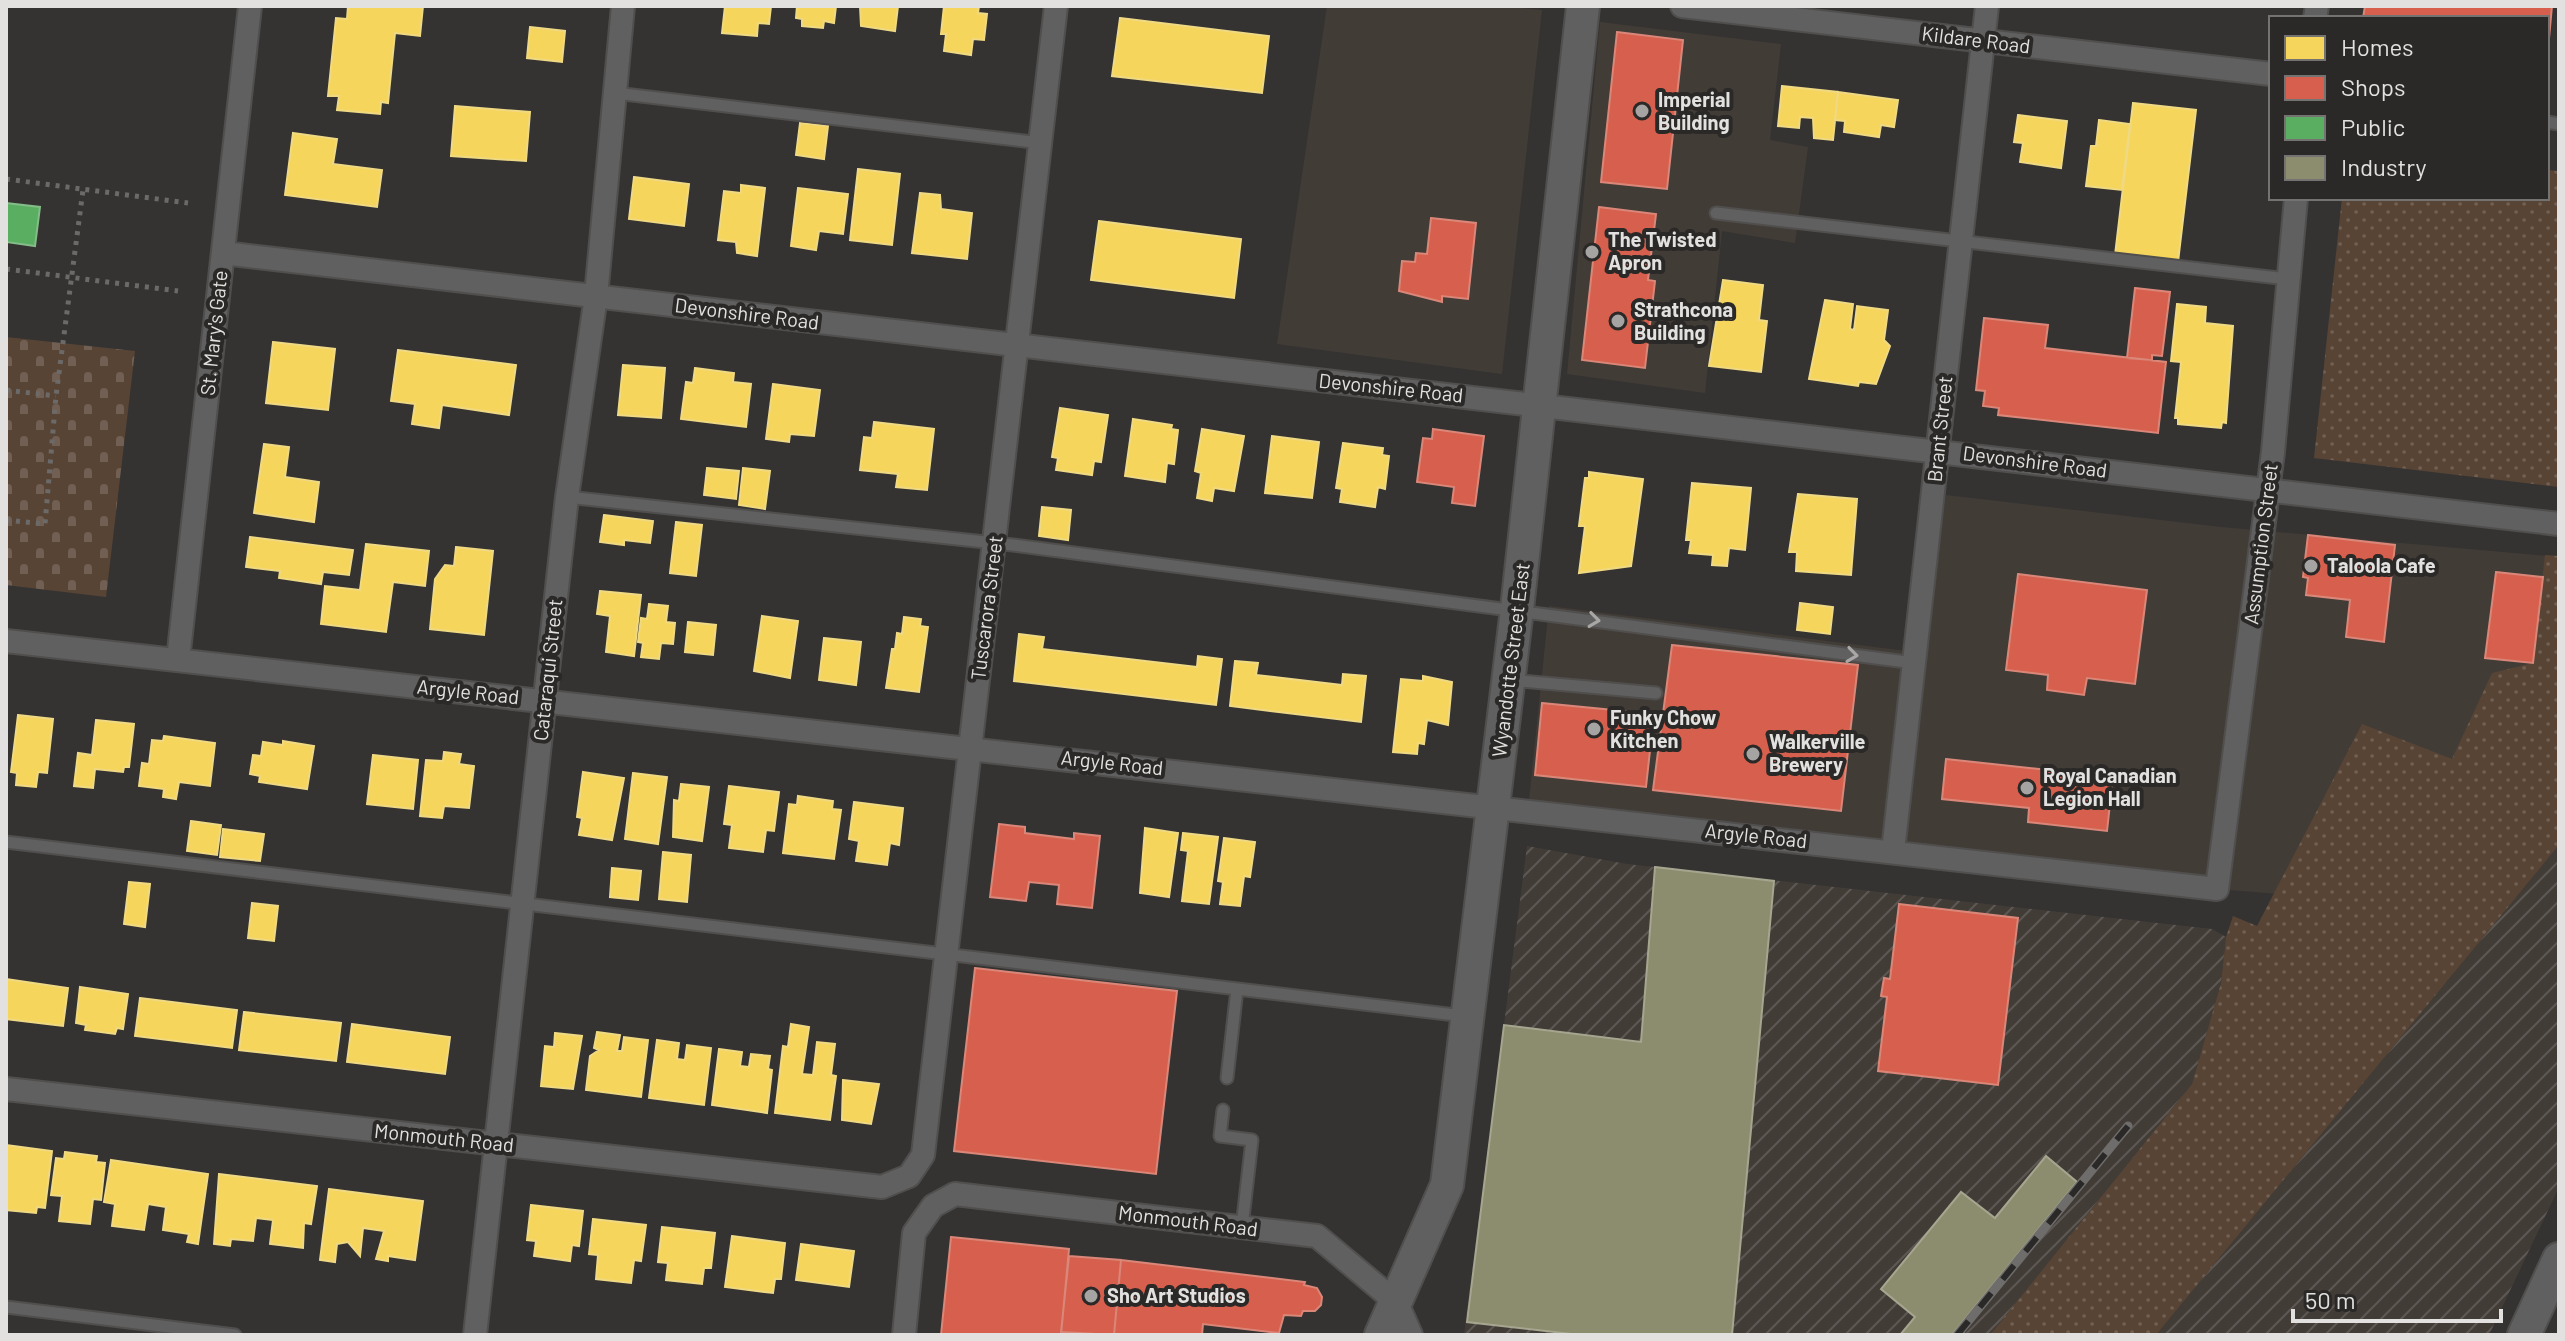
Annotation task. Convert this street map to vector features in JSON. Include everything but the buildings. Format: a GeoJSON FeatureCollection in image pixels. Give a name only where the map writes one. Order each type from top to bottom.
{"type":"FeatureCollection","features":[{"type":"Feature","properties":{"kind":"main road","name":"Wyandotte Street East"},"geometry":{"type":"LineString","coordinates":[[1381,1335],[1447,1185],[1517,609],[1583,6]]}},
{"type":"Feature","properties":{"kind":"main road"},"geometry":{"type":"LineString","coordinates":[[2524,1335],[2559,1259]]}},
{"type":"Feature","properties":{"kind":"main road","name":"Wyandotte Street East"},"geometry":{"type":"LineString","coordinates":[[1358,1335],[1397,1303]]}},
{"type":"Feature","properties":{"kind":"street","name":"St. Mary's Gate"},"geometry":{"type":"LineString","coordinates":[[178,660],[250,6]]}},
{"type":"Feature","properties":{"kind":"street","name":"Cataraqui Street"},"geometry":{"type":"LineString","coordinates":[[475,1335],[567,497],[596,296],[623,6]]}},
{"type":"Feature","properties":{"kind":"street","name":"Tuscarora Street"},"geometry":{"type":"LineString","coordinates":[[882,1187],[909,1176],[923,1155],[1056,6]]}},
{"type":"Feature","properties":{"kind":"street","name":"Kildare Road"},"geometry":{"type":"LineString","coordinates":[[1682,6],[2269,74]]}},
{"type":"Feature","properties":{"kind":"street","name":"Brant Street"},"geometry":{"type":"LineString","coordinates":[[1893,851],[1987,6]]}},
{"type":"Feature","properties":{"kind":"street","name":"Assumption Street"},"geometry":{"type":"LineString","coordinates":[[2217,889],[2268,489],[2296,200]]}},
{"type":"Feature","properties":{"kind":"street","name":"Devonshire Road"},"geometry":{"type":"LineString","coordinates":[[223,253],[2559,524]]}},
{"type":"Feature","properties":{"kind":"street","name":"Argyle Road"},"geometry":{"type":"LineString","coordinates":[[6,641],[1494,805],[2217,889]]}},
{"type":"Feature","properties":{"kind":"street","name":"Monmouth Road"},"geometry":{"type":"LineString","coordinates":[[6,1089],[882,1187]]}},
{"type":"Feature","properties":{"kind":"street","name":"Monmouth Road"},"geometry":{"type":"LineString","coordinates":[[904,1335],[914,1233],[933,1206],[955,1194],[1317,1236],[1397,1303]]}},
{"type":"Feature","properties":{"kind":"street"},"geometry":{"type":"LineString","coordinates":[[1397,1303],[1411,1335]]}},
{"type":"Feature","properties":{"kind":"lane"},"geometry":{"type":"LineString","coordinates":[[615,93],[1041,143]]}},
{"type":"Feature","properties":{"kind":"lane"},"geometry":{"type":"LineString","coordinates":[[1716,213],[2288,279]]}},
{"type":"Feature","properties":{"kind":"lane"},"geometry":{"type":"LineString","coordinates":[[567,497],[994,544],[1517,609],[1914,663]]}},
{"type":"Feature","properties":{"kind":"lane"},"geometry":{"type":"LineString","coordinates":[[1508,680],[1656,693]]}},
{"type":"Feature","properties":{"kind":"lane"},"geometry":{"type":"LineString","coordinates":[[6,842],[1468,1016]]}},
{"type":"Feature","properties":{"kind":"lane"},"geometry":{"type":"LineString","coordinates":[[1227,1078],[1237,989]]}},
{"type":"Feature","properties":{"kind":"lane"},"geometry":{"type":"LineString","coordinates":[[1223,1110],[1220,1136],[1252,1140],[1242,1227]]}},
{"type":"Feature","properties":{"kind":"lane"},"geometry":{"type":"LineString","coordinates":[[6,1307],[235,1335]]}},
{"type":"Feature","properties":{"kind":"path"},"geometry":{"type":"LineString","coordinates":[[6,179],[188,203]]}},
{"type":"Feature","properties":{"kind":"path"},"geometry":{"type":"LineString","coordinates":[[6,520],[45,524],[56,396],[83,190]]}},
{"type":"Feature","properties":{"kind":"path"},"geometry":{"type":"LineString","coordinates":[[6,269],[178,291]]}},
{"type":"Feature","properties":{"kind":"path"},"geometry":{"type":"LineString","coordinates":[[6,390],[56,396]]}},
{"type":"Feature","properties":{"kind":"shaded area"},"geometry":{"type":"Polygon","coordinates":[[[1327,6],[1502,6],[1542,10],[1502,374],[1277,344],[1327,6]]]}},
{"type":"Feature","properties":{"kind":"shaded area"},"geometry":{"type":"Polygon","coordinates":[[[1600,22],[1781,44],[1770,140],[1808,147],[1795,243],[1722,231],[1705,393],[1567,374],[1600,22]]]}},
{"type":"Feature","properties":{"kind":"shaded area"},"geometry":{"type":"Polygon","coordinates":[[[1946,495],[2221,527],[2559,557],[2529,738],[2350,900],[2217,889],[1528,810],[1549,606],[1922,653],[1946,495]]]}},
{"type":"Feature","properties":{"kind":"shaded area"},"geometry":{"type":"Polygon","coordinates":[[[2559,845],[2559,1187],[2489,1335],[2156,1335],[2559,845]]]}},
{"type":"Feature","properties":{"kind":"shaded area"},"geometry":{"type":"Polygon","coordinates":[[[1527,846],[1627,864],[2212,929],[2226,937],[2221,983],[2192,1084],[1990,1335],[1464,1335],[1527,846]]]}},
{"type":"Feature","properties":{"kind":"green space"},"geometry":{"type":"Polygon","coordinates":[[[2549,170],[2559,171],[2559,487],[2314,458],[2342,200],[2549,200],[2549,170]]]}},
{"type":"Feature","properties":{"kind":"green space"},"geometry":{"type":"Polygon","coordinates":[[[6,337],[135,351],[106,597],[6,585],[6,337]]]}},
{"type":"Feature","properties":{"kind":"green space"},"geometry":{"type":"Polygon","coordinates":[[[2545,555],[2559,556],[2559,845],[2156,1335],[1990,1335],[2192,1084],[2221,983],[2226,937],[2233,916],[2257,926],[2362,724],[2452,759],[2492,673],[2533,663],[2545,555]]]}},
{"type":"Feature","properties":{"kind":"railway"},"geometry":{"type":"LineString","coordinates":[[1957,1335],[2128,1126]]}},
{"type":"Feature","properties":{"kind":"place","name":"Imperial Building"},"geometry":{"type":"Point","coordinates":[1642,111]}},
{"type":"Feature","properties":{"kind":"place","name":"The Twisted Apron"},"geometry":{"type":"Point","coordinates":[1592,252]}},
{"type":"Feature","properties":{"kind":"place","name":"Strathcona Building"},"geometry":{"type":"Point","coordinates":[1618,321]}},
{"type":"Feature","properties":{"kind":"place","name":"Taloola Cafe"},"geometry":{"type":"Point","coordinates":[2311,566]}},
{"type":"Feature","properties":{"kind":"place","name":"Funky Chow Kitchen"},"geometry":{"type":"Point","coordinates":[1594,729]}},
{"type":"Feature","properties":{"kind":"place","name":"Walkerville Brewery"},"geometry":{"type":"Point","coordinates":[1753,754]}},
{"type":"Feature","properties":{"kind":"place","name":"Royal Canadian Legion Hall"},"geometry":{"type":"Point","coordinates":[2027,788]}},
{"type":"Feature","properties":{"kind":"place","name":"Sho Art Studios"},"geometry":{"type":"Point","coordinates":[1091,1296]}}]}
